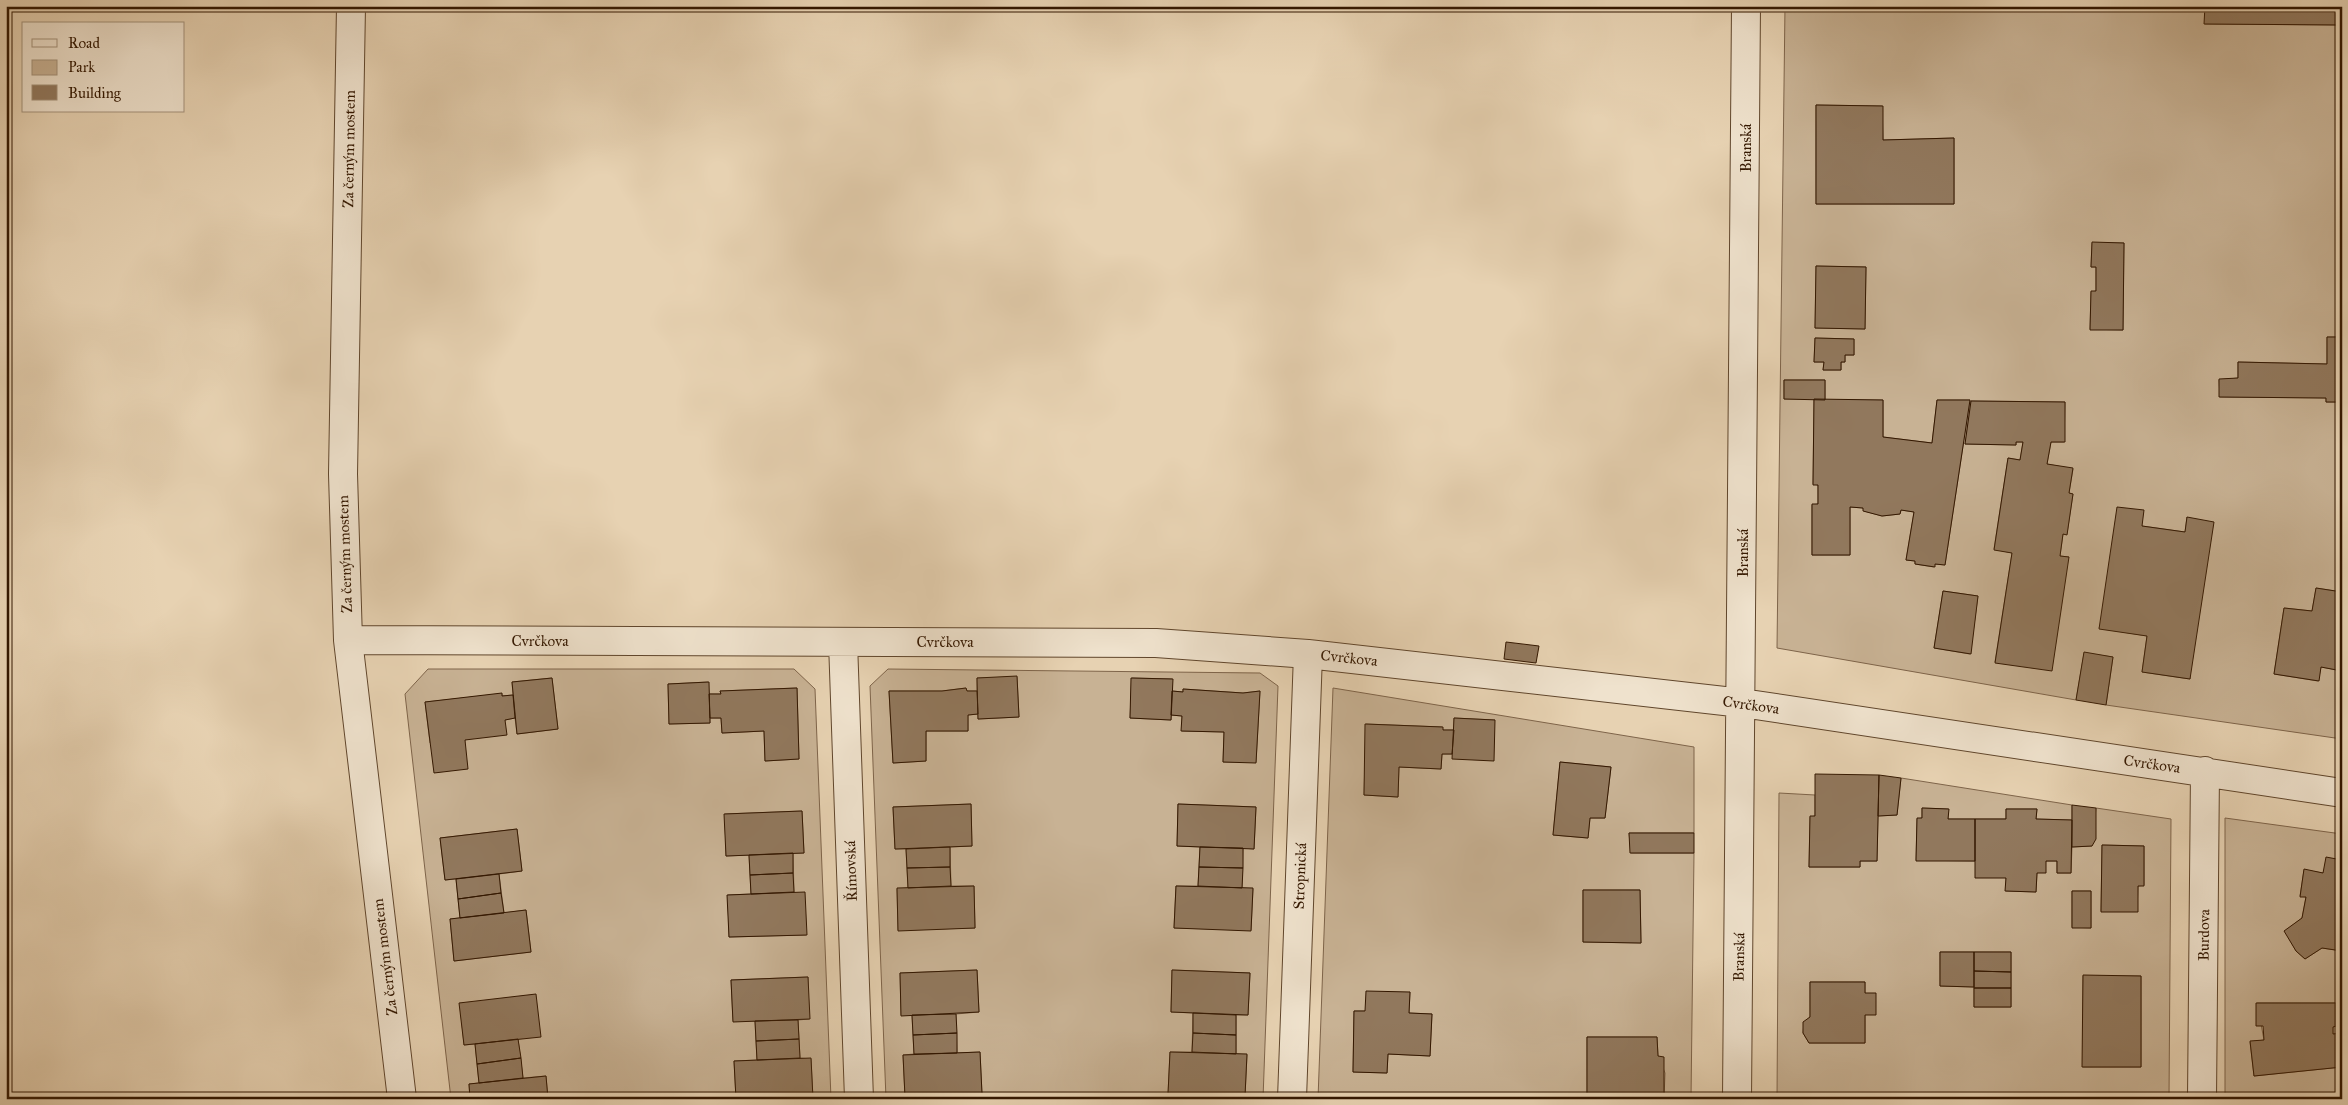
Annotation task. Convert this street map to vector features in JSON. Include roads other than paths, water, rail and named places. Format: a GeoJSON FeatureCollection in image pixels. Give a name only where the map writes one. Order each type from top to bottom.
{"type":"FeatureCollection","features":[{"type":"Feature","properties":{"kind":"street","name":"Za černým mostem"},"geometry":{"type":"LineString","coordinates":[[351,6],[343,474],[348,640],[402,1099]]}},
{"type":"Feature","properties":{"kind":"street","name":"Branská"},"geometry":{"type":"LineString","coordinates":[[1737,1099],[1742,703],[1746,6]]}},
{"type":"Feature","properties":{"kind":"street","name":"Cvrčkova"},"geometry":{"type":"LineString","coordinates":[[348,640],[1156,643],[1308,654],[1742,703],[2342,793]]}},
{"type":"Feature","properties":{"kind":"street","name":"Římovská"},"geometry":{"type":"LineString","coordinates":[[843,642],[859,1099]]}},
{"type":"Feature","properties":{"kind":"street","name":"Stropnická"},"geometry":{"type":"LineString","coordinates":[[1292,1099],[1308,654]]}},
{"type":"Feature","properties":{"kind":"street","name":"Burdova"},"geometry":{"type":"LineString","coordinates":[[2202,1099],[2205,772]]}}]}
